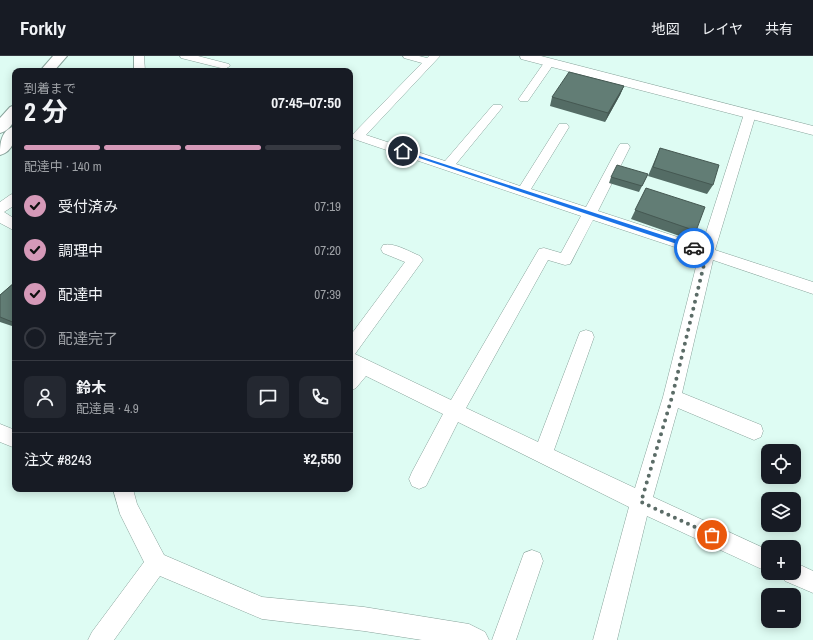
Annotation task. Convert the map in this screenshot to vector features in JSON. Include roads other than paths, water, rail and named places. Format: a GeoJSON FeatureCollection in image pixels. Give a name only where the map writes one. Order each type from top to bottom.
{"type":"FeatureCollection","features":[{"type":"Feature","properties":{"kind":"main road"},"geometry":{"type":"LineString","coordinates":[[50,68],[60,56]]}},
{"type":"Feature","properties":{"kind":"main road"},"geometry":{"type":"LineString","coordinates":[[65,68],[75,56]]}},
{"type":"Feature","properties":{"kind":"main road"},"geometry":{"type":"LineString","coordinates":[[0,128],[12,114]]}},
{"type":"Feature","properties":{"kind":"main road"},"geometry":{"type":"LineString","coordinates":[[0,150],[12,135]]}},
{"type":"Feature","properties":{"kind":"street"},"geometry":{"type":"LineString","coordinates":[[140,56],[142,68]]}},
{"type":"Feature","properties":{"kind":"street"},"geometry":{"type":"LineString","coordinates":[[185,56],[225,66]]}},
{"type":"Feature","properties":{"kind":"street"},"geometry":{"type":"LineString","coordinates":[[408,56],[432,59]]}},
{"type":"Feature","properties":{"kind":"street"},"geometry":{"type":"LineString","coordinates":[[526,56],[813,131]]}},
{"type":"Feature","properties":{"kind":"street"},"geometry":{"type":"LineString","coordinates":[[432,59],[354,140],[448,166],[813,288]]}},
{"type":"Feature","properties":{"kind":"street"},"geometry":{"type":"LineString","coordinates":[[524,99],[550,62]]}},
{"type":"Feature","properties":{"kind":"street"},"geometry":{"type":"LineString","coordinates":[[448,166],[497,107]]}},
{"type":"Feature","properties":{"kind":"street"},"geometry":{"type":"LineString","coordinates":[[605,640],[641,502],[672,397],[707,252],[750,114]]}},
{"type":"Feature","properties":{"kind":"street"},"geometry":{"type":"LineString","coordinates":[[523,192],[563,127]]}},
{"type":"Feature","properties":{"kind":"street"},"geometry":{"type":"LineString","coordinates":[[419,479],[455,410],[544,253],[565,260],[624,147]]}},
{"type":"Feature","properties":{"kind":"street"},"geometry":{"type":"LineString","coordinates":[[0,209],[12,200]]}},
{"type":"Feature","properties":{"kind":"street"},"geometry":{"type":"LineString","coordinates":[[0,216],[12,224]]}},
{"type":"Feature","properties":{"kind":"street"},"geometry":{"type":"LineString","coordinates":[[353,345],[415,260],[388,249]]}},
{"type":"Feature","properties":{"kind":"street"},"geometry":{"type":"LineString","coordinates":[[543,454],[586,337]]}},
{"type":"Feature","properties":{"kind":"street"},"geometry":{"type":"LineString","coordinates":[[353,373],[356,363],[641,502],[761,558]]}},
{"type":"Feature","properties":{"kind":"street"},"geometry":{"type":"LineString","coordinates":[[672,397],[754,431]]}},
{"type":"Feature","properties":{"kind":"street"},"geometry":{"type":"LineString","coordinates":[[0,433],[12,438]]}},
{"type":"Feature","properties":{"kind":"street"},"geometry":{"type":"LineString","coordinates":[[124,492],[127,506],[156,563],[262,608],[364,619],[469,636],[476,640]]}},
{"type":"Feature","properties":{"kind":"street"},"geometry":{"type":"LineString","coordinates":[[504,640],[532,562]]}},
{"type":"Feature","properties":{"kind":"street"},"geometry":{"type":"LineString","coordinates":[[100,640],[156,563]]}},
{"type":"Feature","properties":{"kind":"street"},"geometry":{"type":"LineString","coordinates":[[801,577],[813,582]]}}]}
